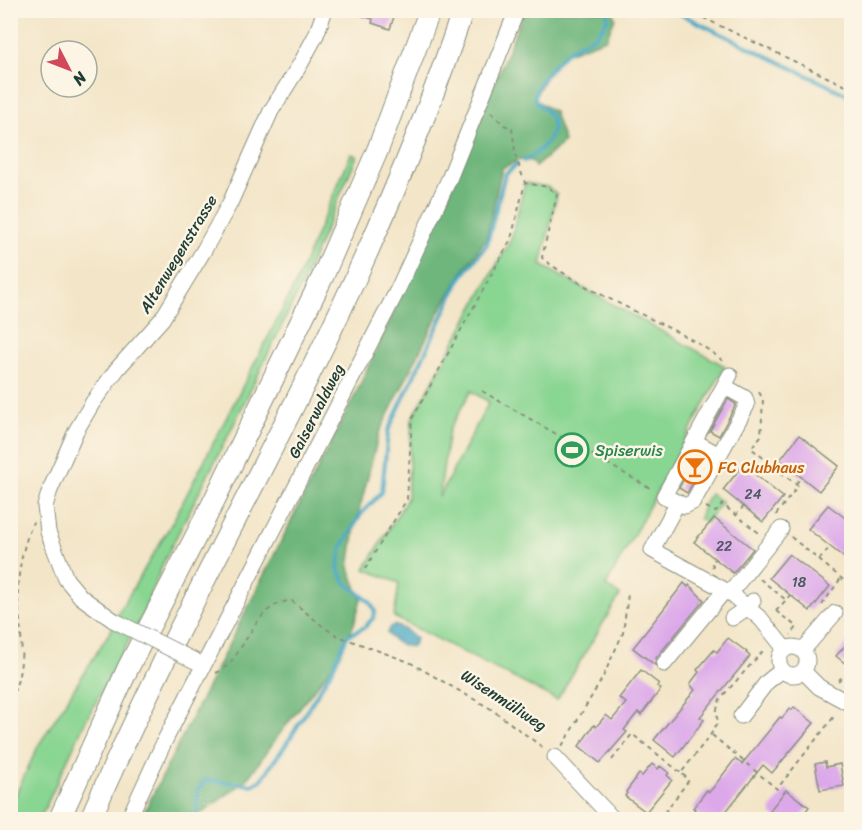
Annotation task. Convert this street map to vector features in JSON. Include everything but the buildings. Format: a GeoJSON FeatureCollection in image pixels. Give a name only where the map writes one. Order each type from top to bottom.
{"type":"FeatureCollection","features":[{"type":"Feature","properties":{"kind":"highway"},"geometry":{"type":"LineString","coordinates":[[59,819],[128,668],[212,505],[323,276],[378,149],[430,10]]}},
{"type":"Feature","properties":{"kind":"highway"},"geometry":{"type":"LineString","coordinates":[[90,819],[148,693],[302,390],[355,279],[410,151],[463,10]]}},
{"type":"Feature","properties":{"kind":"street","name":"Altenwegenstrasse"},"geometry":{"type":"LineString","coordinates":[[202,666],[113,620],[81,597],[66,579],[48,532],[45,506],[76,431],[93,402],[118,368],[162,319],[204,250],[230,203],[271,111],[316,35],[325,10]]}},
{"type":"Feature","properties":{"kind":"street","name":"Gaiserwaldweg"},"geometry":{"type":"LineString","coordinates":[[128,819],[202,666],[398,291],[449,179],[517,10]]}},
{"type":"Feature","properties":{"kind":"street"},"geometry":{"type":"LineString","coordinates":[[671,499],[685,506],[693,502],[747,405],[745,398],[727,380],[694,441],[671,499],[652,550],[751,603],[784,648]]}},
{"type":"Feature","properties":{"kind":"street"},"geometry":{"type":"LineString","coordinates":[[694,441],[719,455]]}},
{"type":"Feature","properties":{"kind":"street"},"geometry":{"type":"LineString","coordinates":[[664,664],[748,570],[781,529]]}},
{"type":"Feature","properties":{"kind":"street"},"geometry":{"type":"LineString","coordinates":[[732,618],[751,603]]}},
{"type":"Feature","properties":{"kind":"street"},"geometry":{"type":"LineString","coordinates":[[803,650],[828,609]]}},
{"type":"Feature","properties":{"kind":"street"},"geometry":{"type":"LineString","coordinates":[[794,646],[803,650],[807,658],[803,671],[795,675],[782,670],[779,662],[784,648],[794,646]]}},
{"type":"Feature","properties":{"kind":"street"},"geometry":{"type":"LineString","coordinates":[[741,716],[767,682],[782,670]]}},
{"type":"Feature","properties":{"kind":"street"},"geometry":{"type":"LineString","coordinates":[[803,671],[819,687],[852,705]]}},
{"type":"Feature","properties":{"kind":"street"},"geometry":{"type":"LineString","coordinates":[[555,758],[614,819]]}},
{"type":"Feature","properties":{"kind":"path"},"geometry":{"type":"LineString","coordinates":[[687,10],[852,89]]}},
{"type":"Feature","properties":{"kind":"path"},"geometry":{"type":"LineString","coordinates":[[365,569],[407,499],[412,419],[511,239],[525,183],[515,151],[512,128],[504,125],[480,103]]}},
{"type":"Feature","properties":{"kind":"path"},"geometry":{"type":"LineString","coordinates":[[525,183],[548,187],[557,195],[543,259],[564,274],[714,353],[727,365],[727,380]]}},
{"type":"Feature","properties":{"kind":"path"},"geometry":{"type":"LineString","coordinates":[[482,391],[671,499]]}},
{"type":"Feature","properties":{"kind":"path"},"geometry":{"type":"LineString","coordinates":[[763,399],[761,436],[752,448],[796,484]]}},
{"type":"Feature","properties":{"kind":"path"},"geometry":{"type":"LineString","coordinates":[[801,477],[796,484],[798,486],[775,516],[781,529],[851,585]]}},
{"type":"Feature","properties":{"kind":"path"},"geometry":{"type":"LineString","coordinates":[[704,506],[716,512],[722,504],[771,542]]}},
{"type":"Feature","properties":{"kind":"path"},"geometry":{"type":"LineString","coordinates":[[10,701],[22,669],[18,598],[23,550],[34,518],[45,506]]}},
{"type":"Feature","properties":{"kind":"path"},"geometry":{"type":"LineString","coordinates":[[736,515],[744,506]]}},
{"type":"Feature","properties":{"kind":"path"},"geometry":{"type":"LineString","coordinates":[[819,560],[830,547]]}},
{"type":"Feature","properties":{"kind":"path"},"geometry":{"type":"LineString","coordinates":[[748,570],[786,600]]}},
{"type":"Feature","properties":{"kind":"path"},"geometry":{"type":"LineString","coordinates":[[828,609],[841,578]]}},
{"type":"Feature","properties":{"kind":"path"},"geometry":{"type":"LineString","coordinates":[[555,758],[602,679],[623,633],[628,594]]}},
{"type":"Feature","properties":{"kind":"path"},"geometry":{"type":"LineString","coordinates":[[765,624],[790,595]]}},
{"type":"Feature","properties":{"kind":"path","name":"Wisenmüliweg"},"geometry":{"type":"LineString","coordinates":[[202,666],[213,673],[219,672],[270,608],[280,601],[292,600],[338,636],[409,662],[491,709],[529,735],[555,758]]}},
{"type":"Feature","properties":{"kind":"path"},"geometry":{"type":"LineString","coordinates":[[776,611],[797,627],[784,648]]}},
{"type":"Feature","properties":{"kind":"path"},"geometry":{"type":"LineString","coordinates":[[681,773],[718,722],[716,713],[720,699],[763,651]]}},
{"type":"Feature","properties":{"kind":"path"},"geometry":{"type":"LineString","coordinates":[[711,734],[777,789],[836,714]]}},
{"type":"Feature","properties":{"kind":"path"},"geometry":{"type":"LineString","coordinates":[[612,760],[632,734],[689,780],[658,819]]}},
{"type":"Feature","properties":{"kind":"green space"},"geometry":{"type":"Polygon","coordinates":[[[524,11],[613,11],[615,18],[606,39],[564,54],[545,78],[534,99],[554,112],[564,142],[535,167],[532,161],[519,160],[502,168],[486,239],[465,268],[440,311],[379,433],[355,527],[349,568],[361,599],[354,624],[339,657],[246,781],[193,819],[140,820],[357,391],[448,196],[524,11]]]}},
{"type":"Feature","properties":{"kind":"green space"},"geometry":{"type":"Polygon","coordinates":[[[351,154],[357,156],[300,288],[165,559],[139,622],[85,722],[40,819],[11,820],[11,805],[38,746],[118,619],[117,615],[172,523],[294,287],[351,154]]]}},
{"type":"Feature","properties":{"kind":"green space","name":"Spiserwis"},"geometry":{"type":"Polygon","coordinates":[[[525,183],[548,187],[557,195],[541,265],[725,366],[606,586],[620,595],[557,700],[394,617],[399,583],[365,569],[407,499],[412,419],[511,239],[525,183]],[[471,391],[449,430],[439,497],[489,402],[471,391]]]}},
{"type":"Feature","properties":{"kind":"green space"},"geometry":{"type":"Polygon","coordinates":[[[710,494],[722,502],[706,523],[699,518],[710,494]]]}},
{"type":"Feature","properties":{"kind":"water"},"geometry":{"type":"Polygon","coordinates":[[[394,625],[406,630],[416,639],[412,647],[398,643],[389,636],[387,633],[394,625]]]}},
{"type":"Feature","properties":{"kind":"waterway"},"geometry":{"type":"LineString","coordinates":[[524,161],[543,147],[553,128],[548,113],[535,98],[538,86],[567,52],[598,32],[608,19],[607,10]]}},
{"type":"Feature","properties":{"kind":"waterway"},"geometry":{"type":"LineString","coordinates":[[672,10],[852,97]]}},
{"type":"Feature","properties":{"kind":"waterway"},"geometry":{"type":"LineString","coordinates":[[197,820],[198,790],[205,780],[252,785],[261,780],[289,740],[333,668],[347,636],[365,627],[374,617],[375,611],[370,602],[345,582],[338,569],[342,547],[361,514],[382,492],[388,431],[460,279],[487,244],[505,174],[516,165]]}},
{"type":"Feature","properties":{"kind":"place","name":"Spiserwis"},"geometry":{"type":"Point","coordinates":[572,450]}},
{"type":"Feature","properties":{"kind":"place","name":"FC Clubhaus"},"geometry":{"type":"Point","coordinates":[695,467]}}]}
